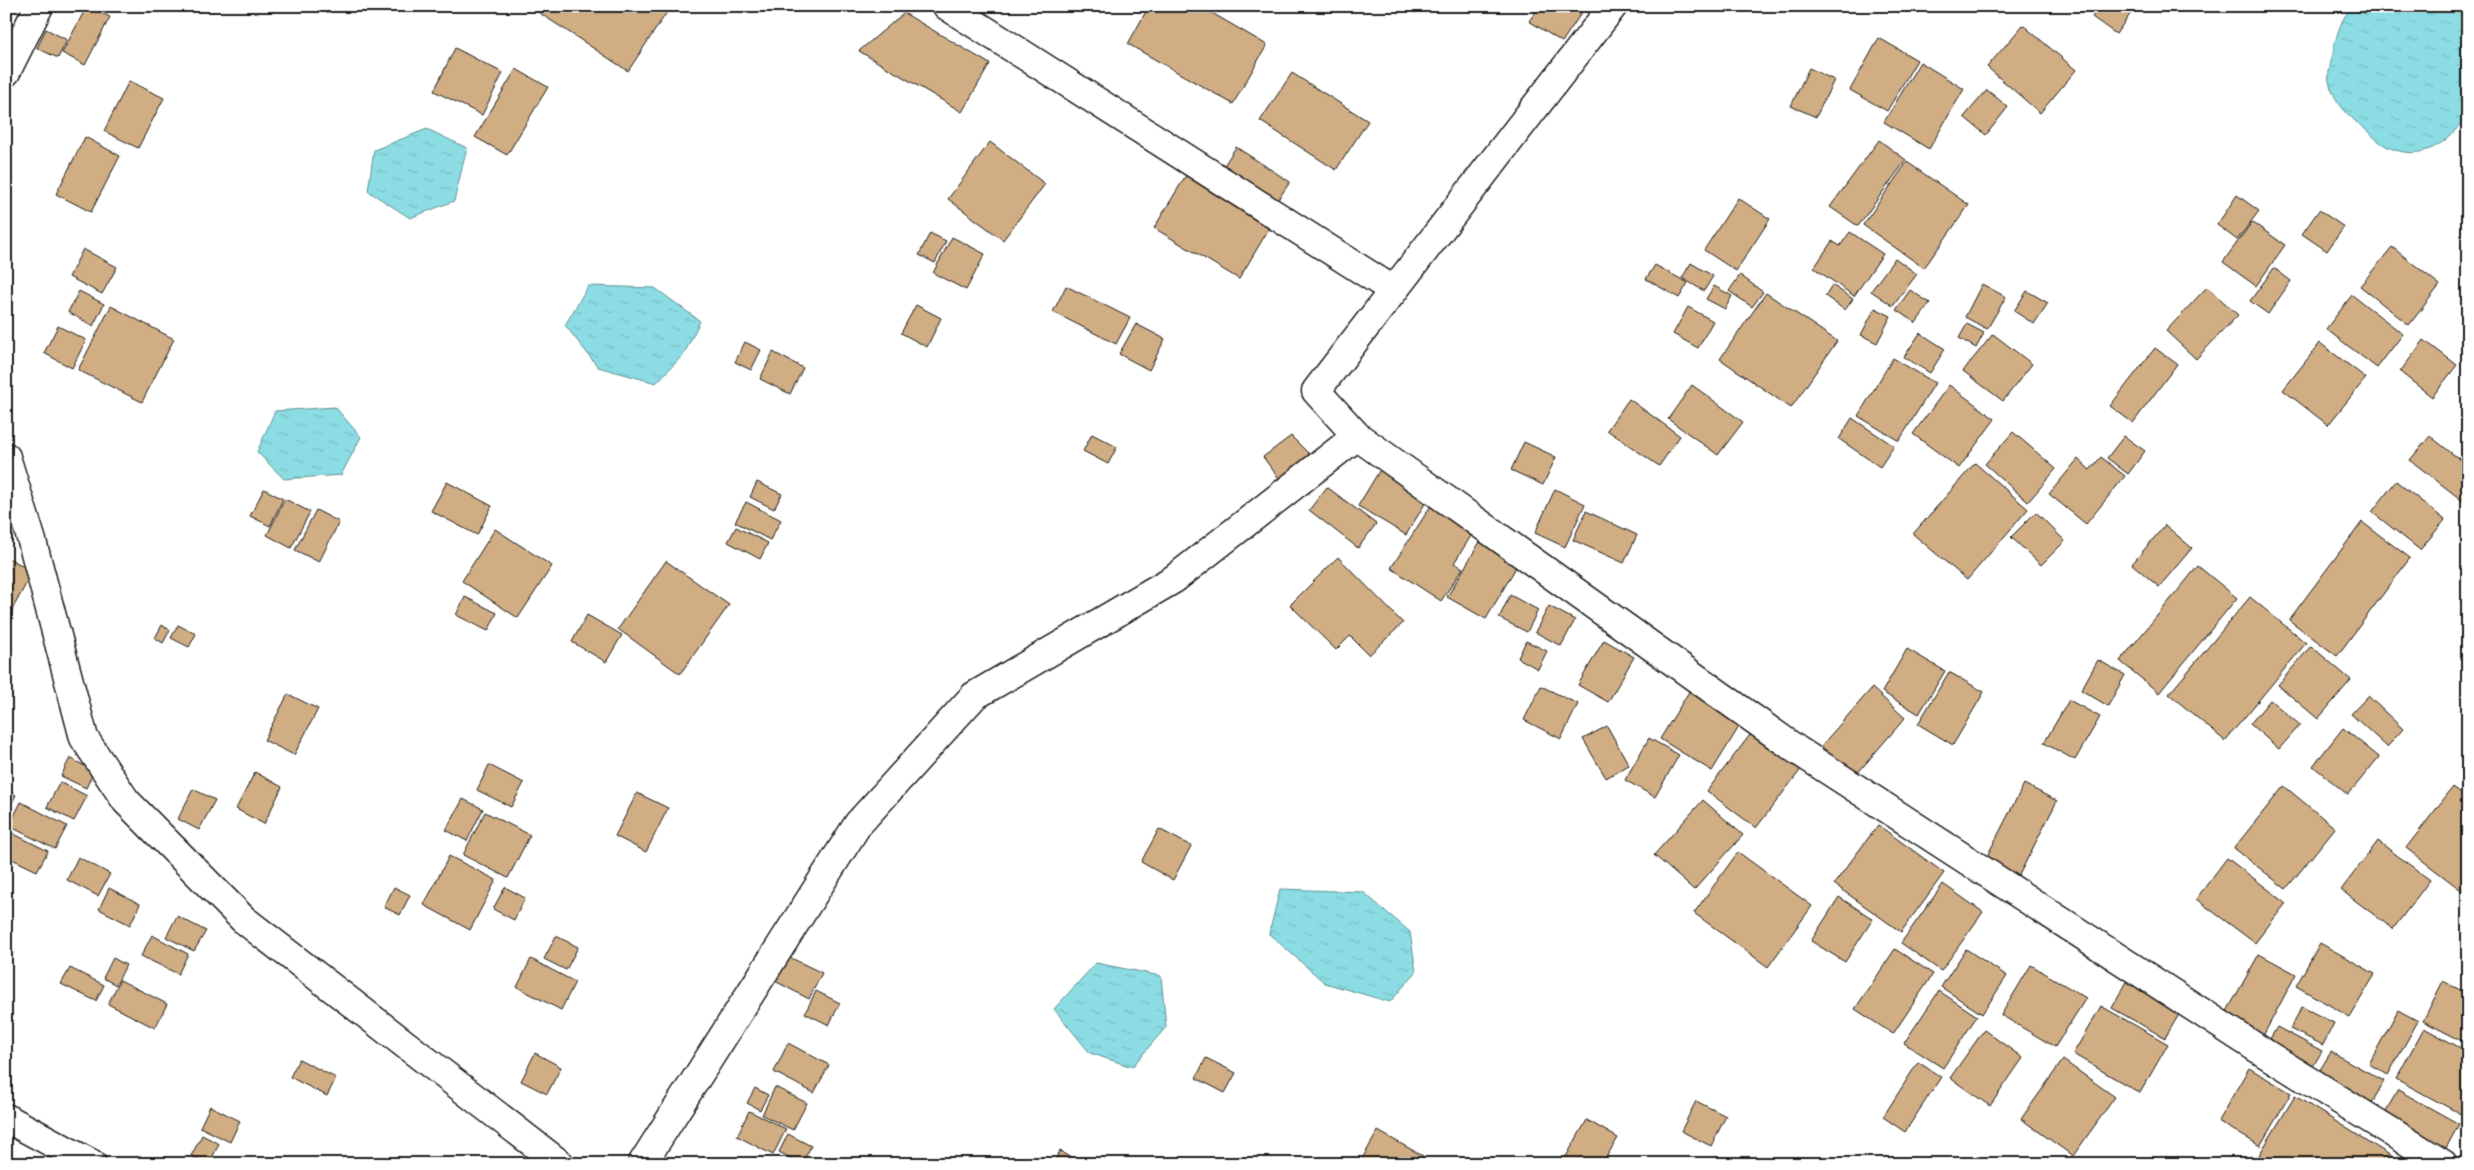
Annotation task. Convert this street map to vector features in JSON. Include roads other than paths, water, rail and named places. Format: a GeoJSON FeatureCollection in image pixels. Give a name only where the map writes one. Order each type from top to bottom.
{"type":"FeatureCollection","features":[{"type":"Feature","properties":{"kind":"street"},"geometry":{"type":"LineString","coordinates":[[6,72],[39,6]]}},
{"type":"Feature","properties":{"kind":"street"},"geometry":{"type":"LineString","coordinates":[[947,6],[1394,290]]}},
{"type":"Feature","properties":{"kind":"street"},"geometry":{"type":"LineString","coordinates":[[1613,6],[1316,391],[1357,436],[1797,750],[2266,1054],[2443,1164]]}},
{"type":"Feature","properties":{"kind":"street"},"geometry":{"type":"LineString","coordinates":[[642,1164],[858,824],[974,696],[1174,579],[1357,436]]}},
{"type":"Feature","properties":{"kind":"street"},"geometry":{"type":"LineString","coordinates":[[6,457],[32,541],[84,738],[126,802],[243,919],[560,1164]]}},
{"type":"Feature","properties":{"kind":"street"},"geometry":{"type":"LineString","coordinates":[[6,1118],[92,1164]]}},
{"type":"Feature","properties":{"kind":"water"},"geometry":{"type":"Polygon","coordinates":[[[2353,6],[2465,6],[2468,10],[2468,113],[2453,133],[2433,148],[2411,153],[2386,146],[2353,119],[2334,95],[2329,81],[2329,69],[2340,25],[2353,6]]]}},
{"type":"Feature","properties":{"kind":"water"},"geometry":{"type":"Polygon","coordinates":[[[427,129],[467,148],[454,201],[410,218],[368,191],[374,150],[427,129]]]}},
{"type":"Feature","properties":{"kind":"water"},"geometry":{"type":"Polygon","coordinates":[[[588,286],[655,288],[700,321],[684,354],[656,383],[598,367],[565,325],[588,286]]]}},
{"type":"Feature","properties":{"kind":"water"},"geometry":{"type":"Polygon","coordinates":[[[335,407],[361,437],[341,475],[284,479],[257,452],[275,411],[335,407]]]}},
{"type":"Feature","properties":{"kind":"water"},"geometry":{"type":"Polygon","coordinates":[[[1280,889],[1363,892],[1410,932],[1416,972],[1390,1002],[1325,983],[1269,934],[1280,889]]]}},
{"type":"Feature","properties":{"kind":"water"},"geometry":{"type":"Polygon","coordinates":[[[1096,963],[1161,976],[1166,1027],[1132,1067],[1090,1053],[1054,1009],[1096,963]]]}}]}
